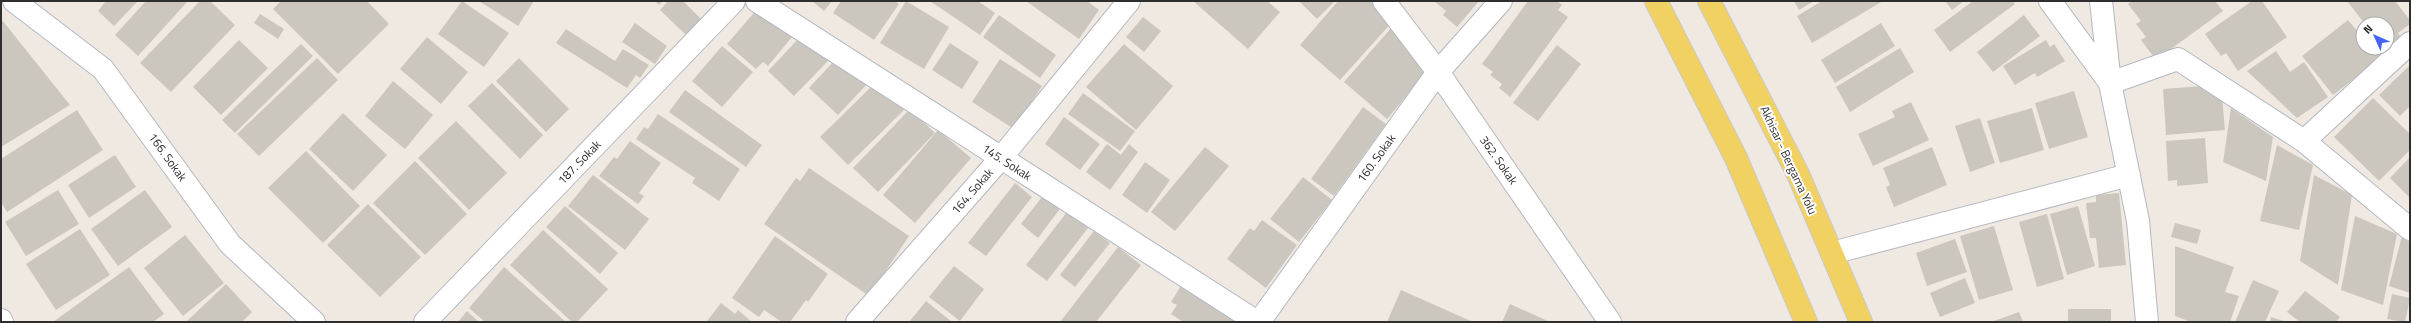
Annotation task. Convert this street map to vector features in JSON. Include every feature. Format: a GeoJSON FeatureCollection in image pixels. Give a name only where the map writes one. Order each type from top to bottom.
{"type":"FeatureCollection","features":[{"type":"Feature","properties":{"kind":"main road"},"geometry":{"type":"LineString","coordinates":[[1656,1],[1736,158],[1806,322]]}},
{"type":"Feature","properties":{"kind":"main road","name":"Akhisar - Bergama Yolu"},"geometry":{"type":"LineString","coordinates":[[1709,1],[1798,174],[1861,322]]}},
{"type":"Feature","properties":{"kind":"street","name":"166. Sokak"},"geometry":{"type":"LineString","coordinates":[[14,1],[103,69],[230,244],[314,322]]}},
{"type":"Feature","properties":{"kind":"street","name":"187. Sokak"},"geometry":{"type":"LineString","coordinates":[[425,322],[734,1]]}},
{"type":"Feature","properties":{"kind":"street","name":"145. Sokak"},"geometry":{"type":"LineString","coordinates":[[757,1],[1258,322]]}},
{"type":"Feature","properties":{"kind":"street","name":"164. Sokak"},"geometry":{"type":"LineString","coordinates":[[857,322],[1002,158],[1129,1]]}},
{"type":"Feature","properties":{"kind":"street","name":"362. Sokak"},"geometry":{"type":"LineString","coordinates":[[1384,1],[1438,72],[1610,322]]}},
{"type":"Feature","properties":{"kind":"street","name":"160. Sokak"},"geometry":{"type":"LineString","coordinates":[[1258,322],[1438,72],[1501,1]]}},
{"type":"Feature","properties":{"kind":"street"},"geometry":{"type":"LineString","coordinates":[[2050,1],[2110,83]]}},
{"type":"Feature","properties":{"kind":"street"},"geometry":{"type":"LineString","coordinates":[[2101,1],[2110,83],[2138,221],[2147,322]]}},
{"type":"Feature","properties":{"kind":"street"},"geometry":{"type":"LineString","coordinates":[[2304,140],[2410,43]]}},
{"type":"Feature","properties":{"kind":"street"},"geometry":{"type":"LineString","coordinates":[[2110,83],[2178,60],[2304,140],[2410,229]]}},
{"type":"Feature","properties":{"kind":"street"},"geometry":{"type":"LineString","coordinates":[[1832,254],[2129,176]]}},
{"type":"Feature","properties":{"kind":"building"},"geometry":{"type":"Polygon","coordinates":[[[106,1],[138,1],[114,26],[98,11],[106,1]]]}},
{"type":"Feature","properties":{"kind":"building"},"geometry":{"type":"Polygon","coordinates":[[[146,1],[188,1],[138,56],[115,35],[146,1]]]}},
{"type":"Feature","properties":{"kind":"building"},"geometry":{"type":"Polygon","coordinates":[[[200,1],[210,1],[235,25],[171,92],[140,63],[200,1]]]}},
{"type":"Feature","properties":{"kind":"building"},"geometry":{"type":"Polygon","coordinates":[[[281,1],[367,1],[389,24],[338,74],[273,9],[281,1]]]}},
{"type":"Feature","properties":{"kind":"building"},"geometry":{"type":"Polygon","coordinates":[[[462,1],[509,33],[484,67],[438,34],[462,1]]]}},
{"type":"Feature","properties":{"kind":"building"},"geometry":{"type":"Polygon","coordinates":[[[479,1],[534,1],[518,26],[479,1]]]}},
{"type":"Feature","properties":{"kind":"building"},"geometry":{"type":"Polygon","coordinates":[[[655,1],[663,1],[659,5],[655,1]]]}},
{"type":"Feature","properties":{"kind":"building"},"geometry":{"type":"Polygon","coordinates":[[[668,1],[683,1],[701,19],[686,35],[660,10],[668,1]]]}},
{"type":"Feature","properties":{"kind":"building"},"geometry":{"type":"Polygon","coordinates":[[[812,1],[832,1],[824,11],[812,1]]]}},
{"type":"Feature","properties":{"kind":"building"},"geometry":{"type":"Polygon","coordinates":[[[841,1],[895,1],[899,4],[874,40],[833,13],[841,1]]]}},
{"type":"Feature","properties":{"kind":"building"},"geometry":{"type":"Polygon","coordinates":[[[906,1],[949,27],[924,69],[880,43],[906,1]]]}},
{"type":"Feature","properties":{"kind":"building"},"geometry":{"type":"Polygon","coordinates":[[[930,1],[978,1],[995,13],[980,35],[930,1]]]}},
{"type":"Feature","properties":{"kind":"building"},"geometry":{"type":"Polygon","coordinates":[[[1026,1],[1087,1],[1099,10],[1079,39],[1026,1]]]}},
{"type":"Feature","properties":{"kind":"building"},"geometry":{"type":"Polygon","coordinates":[[[1193,1],[1267,1],[1280,12],[1248,49],[1193,1]]]}},
{"type":"Feature","properties":{"kind":"building"},"geometry":{"type":"Polygon","coordinates":[[[1299,1],[1335,1],[1317,19],[1299,1]]]}},
{"type":"Feature","properties":{"kind":"building"},"geometry":{"type":"Polygon","coordinates":[[[1338,1],[1376,1],[1394,20],[1340,80],[1300,45],[1338,1]]]}},
{"type":"Feature","properties":{"kind":"building"},"geometry":{"type":"Polygon","coordinates":[[[1434,1],[1479,1],[1457,27],[1443,15],[1446,11],[1434,1]]]}},
{"type":"Feature","properties":{"kind":"building"},"geometry":{"type":"Polygon","coordinates":[[[1528,1],[1557,1],[1562,5],[1558,10],[1568,17],[1510,97],[1499,88],[1502,84],[1490,75],[1493,72],[1482,64],[1528,1]]]}},
{"type":"Feature","properties":{"kind":"building"},"geometry":{"type":"Polygon","coordinates":[[[1794,1],[1814,1],[1799,10],[1794,1]]]}},
{"type":"Feature","properties":{"kind":"building"},"geometry":{"type":"Polygon","coordinates":[[[1822,1],[1883,1],[1812,43],[1797,16],[1822,1]]]}},
{"type":"Feature","properties":{"kind":"building"},"geometry":{"type":"Polygon","coordinates":[[[1945,1],[1964,1],[1952,10],[1945,1]]]}},
{"type":"Feature","properties":{"kind":"building"},"geometry":{"type":"Polygon","coordinates":[[[1973,1],[2013,1],[2015,4],[1950,52],[1934,30],[1973,1]]]}},
{"type":"Feature","properties":{"kind":"building"},"geometry":{"type":"Polygon","coordinates":[[[2132,1],[2215,1],[2223,11],[2156,60],[2141,40],[2146,37],[2136,24],[2141,21],[2128,4],[2132,1]]]}},
{"type":"Feature","properties":{"kind":"building"},"geometry":{"type":"Polygon","coordinates":[[[2252,1],[2262,1],[2287,37],[2238,71],[2226,53],[2221,56],[2205,34],[2252,1]]]}},
{"type":"Feature","properties":{"kind":"building"},"geometry":{"type":"Polygon","coordinates":[[[2347,1],[2395,1],[2410,20],[2410,24],[2398,33],[2401,37],[2395,42],[2395,16],[2359,16],[2347,1]]]}},
{"type":"Feature","properties":{"kind":"building"},"geometry":{"type":"Polygon","coordinates":[[[758,8],[792,37],[768,66],[763,62],[756,69],[727,44],[758,8]]]}},
{"type":"Feature","properties":{"kind":"building"},"geometry":{"type":"Polygon","coordinates":[[[260,14],[284,29],[278,39],[254,23],[260,14]]]}},
{"type":"Feature","properties":{"kind":"building"},"geometry":{"type":"Polygon","coordinates":[[[999,15],[1056,55],[1040,78],[983,37],[999,15]]]}},
{"type":"Feature","properties":{"kind":"building"},"geometry":{"type":"Polygon","coordinates":[[[2024,15],[2040,36],[1993,72],[1977,52],[2024,15]]]}},
{"type":"Feature","properties":{"kind":"building"},"geometry":{"type":"Polygon","coordinates":[[[1143,17],[1161,31],[1144,52],[1126,37],[1143,17]]]}},
{"type":"Feature","properties":{"kind":"building"},"geometry":{"type":"Polygon","coordinates":[[[2,20],[70,105],[1,147],[1,21],[2,20]]]}},
{"type":"Feature","properties":{"kind":"building"},"geometry":{"type":"Polygon","coordinates":[[[2348,20],[2355,28],[2355,56],[2382,57],[2333,95],[2302,56],[2348,20]]]}},
{"type":"Feature","properties":{"kind":"building"},"geometry":{"type":"Polygon","coordinates":[[[635,23],[667,46],[655,64],[622,42],[635,23]]]}},
{"type":"Feature","properties":{"kind":"building"},"geometry":{"type":"Polygon","coordinates":[[[1881,23],[1895,46],[1835,83],[1821,60],[1881,23]]]}},
{"type":"Feature","properties":{"kind":"building"},"geometry":{"type":"Polygon","coordinates":[[[1392,27],[1431,67],[1387,119],[1344,82],[1392,27]]]}},
{"type":"Feature","properties":{"kind":"building"},"geometry":{"type":"Polygon","coordinates":[[[566,29],[615,61],[623,49],[649,65],[640,78],[636,75],[627,88],[556,43],[566,29]]]}},
{"type":"Feature","properties":{"kind":"building"},"geometry":{"type":"Polygon","coordinates":[[[427,37],[468,72],[441,104],[400,69],[427,37]]]}},
{"type":"Feature","properties":{"kind":"building"},"geometry":{"type":"Polygon","coordinates":[[[800,37],[829,60],[794,96],[768,71],[800,37]]]}},
{"type":"Feature","properties":{"kind":"building"},"geometry":{"type":"Polygon","coordinates":[[[239,40],[268,68],[221,115],[193,87],[239,40]]]}},
{"type":"Feature","properties":{"kind":"building"},"geometry":{"type":"Polygon","coordinates":[[[2046,40],[2050,47],[2054,44],[2065,61],[2037,77],[2035,73],[2015,85],[2003,66],[2046,40]]]}},
{"type":"Feature","properties":{"kind":"building"},"geometry":{"type":"Polygon","coordinates":[[[950,43],[979,62],[962,89],[932,70],[950,43]]]}},
{"type":"Feature","properties":{"kind":"building"},"geometry":{"type":"Polygon","coordinates":[[[301,44],[313,56],[235,133],[222,120],[301,44]]]}},
{"type":"Feature","properties":{"kind":"building"},"geometry":{"type":"Polygon","coordinates":[[[1124,44],[1173,86],[1136,130],[1086,87],[1124,44]]]}},
{"type":"Feature","properties":{"kind":"building"},"geometry":{"type":"Polygon","coordinates":[[[1557,45],[1581,64],[1538,121],[1513,103],[1557,45]]]}},
{"type":"Feature","properties":{"kind":"building"},"geometry":{"type":"Polygon","coordinates":[[[722,46],[753,72],[722,107],[692,81],[722,46]]]}},
{"type":"Feature","properties":{"kind":"building"},"geometry":{"type":"Polygon","coordinates":[[[1900,48],[1914,72],[1850,112],[1836,87],[1900,48]]]}},
{"type":"Feature","properties":{"kind":"building"},"geometry":{"type":"Polygon","coordinates":[[[2276,51],[2290,72],[2304,62],[2328,97],[2297,118],[2247,71],[2276,51]]]}},
{"type":"Feature","properties":{"kind":"building"},"geometry":{"type":"Polygon","coordinates":[[[317,58],[338,80],[259,156],[237,134],[317,58]]]}},
{"type":"Feature","properties":{"kind":"building"},"geometry":{"type":"Polygon","coordinates":[[[519,58],[569,109],[546,132],[496,81],[519,58]]]}},
{"type":"Feature","properties":{"kind":"building"},"geometry":{"type":"Polygon","coordinates":[[[1000,59],[1042,86],[1014,129],[972,102],[1000,59]]]}},
{"type":"Feature","properties":{"kind":"building"},"geometry":{"type":"Polygon","coordinates":[[[835,60],[852,75],[855,71],[868,83],[838,115],[809,88],[835,60]]]}},
{"type":"Feature","properties":{"kind":"building"},"geometry":{"type":"Polygon","coordinates":[[[2410,65],[2410,106],[2400,116],[2379,95],[2410,65]]]}},
{"type":"Feature","properties":{"kind":"building"},"geometry":{"type":"Polygon","coordinates":[[[393,81],[433,115],[405,149],[365,116],[393,81]]]}},
{"type":"Feature","properties":{"kind":"building"},"geometry":{"type":"Polygon","coordinates":[[[876,82],[904,110],[848,165],[820,137],[876,82]]]}},
{"type":"Feature","properties":{"kind":"building"},"geometry":{"type":"Polygon","coordinates":[[[492,83],[543,135],[520,159],[468,106],[492,83]]]}},
{"type":"Feature","properties":{"kind":"building"},"geometry":{"type":"Polygon","coordinates":[[[2202,86],[2222,97],[2225,130],[2166,135],[2163,89],[2202,86]]]}},
{"type":"Feature","properties":{"kind":"building"},"geometry":{"type":"Polygon","coordinates":[[[685,90],[762,145],[746,167],[669,112],[685,90]]]}},
{"type":"Feature","properties":{"kind":"building"},"geometry":{"type":"Polygon","coordinates":[[[2074,91],[2088,137],[2049,149],[2035,103],[2074,91]]]}},
{"type":"Feature","properties":{"kind":"building"},"geometry":{"type":"Polygon","coordinates":[[[1083,93],[1135,131],[1120,151],[1068,114],[1083,93]]]}},
{"type":"Feature","properties":{"kind":"building"},"geometry":{"type":"Polygon","coordinates":[[[2373,98],[2410,134],[2410,150],[2379,181],[2334,137],[2373,98]]]}},
{"type":"Feature","properties":{"kind":"building"},"geometry":{"type":"Polygon","coordinates":[[[1911,102],[1929,140],[1873,166],[1858,134],[1895,117],[1892,111],[1911,102]]]}},
{"type":"Feature","properties":{"kind":"building"},"geometry":{"type":"Polygon","coordinates":[[[1363,107],[1386,124],[1334,196],[1311,179],[1363,107]]]}},
{"type":"Feature","properties":{"kind":"building"},"geometry":{"type":"Polygon","coordinates":[[[2032,108],[2044,150],[2000,163],[1987,121],[2032,108]]]}},
{"type":"Feature","properties":{"kind":"building"},"geometry":{"type":"Polygon","coordinates":[[[2231,108],[2273,137],[2266,181],[2223,162],[2231,108]]]}},
{"type":"Feature","properties":{"kind":"building"},"geometry":{"type":"Polygon","coordinates":[[[910,109],[935,133],[878,192],[853,168],[910,109]]]}},
{"type":"Feature","properties":{"kind":"building"},"geometry":{"type":"Polygon","coordinates":[[[77,110],[103,150],[7,212],[1,202],[1,159],[77,110]]]}},
{"type":"Feature","properties":{"kind":"building"},"geometry":{"type":"Polygon","coordinates":[[[343,113],[387,155],[353,191],[309,149],[343,113]]]}},
{"type":"Feature","properties":{"kind":"building"},"geometry":{"type":"Polygon","coordinates":[[[658,114],[740,169],[719,201],[692,183],[695,178],[636,139],[644,127],[648,129],[658,114]]]}},
{"type":"Feature","properties":{"kind":"building"},"geometry":{"type":"Polygon","coordinates":[[[1064,117],[1100,144],[1080,170],[1045,144],[1064,117]]]}},
{"type":"Feature","properties":{"kind":"building"},"geometry":{"type":"Polygon","coordinates":[[[1980,118],[1995,163],[1970,172],[1955,126],[1980,118]]]}},
{"type":"Feature","properties":{"kind":"building"},"geometry":{"type":"Polygon","coordinates":[[[456,121],[507,173],[469,210],[418,158],[456,121]]]}},
{"type":"Feature","properties":{"kind":"building"},"geometry":{"type":"Polygon","coordinates":[[[938,130],[971,158],[915,223],[883,195],[938,130]]]}},
{"type":"Feature","properties":{"kind":"building"},"geometry":{"type":"Polygon","coordinates":[[[2205,138],[2208,183],[2177,186],[2177,180],[2168,181],[2166,141],[2205,138]]]}},
{"type":"Feature","properties":{"kind":"building"},"geometry":{"type":"Polygon","coordinates":[[[630,141],[661,163],[639,193],[644,196],[638,204],[599,176],[614,157],[617,159],[630,141]]]}},
{"type":"Feature","properties":{"kind":"building"},"geometry":{"type":"Polygon","coordinates":[[[1107,144],[1121,155],[1129,144],[1138,152],[1110,190],[1086,172],[1107,144]]]}},
{"type":"Feature","properties":{"kind":"building"},"geometry":{"type":"Polygon","coordinates":[[[2277,145],[2313,165],[2299,230],[2260,221],[2277,145]]]}},
{"type":"Feature","properties":{"kind":"building"},"geometry":{"type":"Polygon","coordinates":[[[1205,147],[1229,166],[1175,231],[1151,212],[1205,147]]]}},
{"type":"Feature","properties":{"kind":"building"},"geometry":{"type":"Polygon","coordinates":[[[1932,147],[1947,185],[1894,207],[1886,187],[1890,185],[1883,168],[1932,147]]]}},
{"type":"Feature","properties":{"kind":"building"},"geometry":{"type":"Polygon","coordinates":[[[306,151],[360,206],[323,243],[268,188],[306,151]]]}},
{"type":"Feature","properties":{"kind":"building"},"geometry":{"type":"Polygon","coordinates":[[[115,155],[136,187],[89,218],[68,185],[115,155]]]}},
{"type":"Feature","properties":{"kind":"building"},"geometry":{"type":"Polygon","coordinates":[[[2410,157],[2410,198],[2390,178],[2410,157]]]}},
{"type":"Feature","properties":{"kind":"building"},"geometry":{"type":"Polygon","coordinates":[[[415,161],[467,214],[425,255],[373,203],[415,161]]]}},
{"type":"Feature","properties":{"kind":"building"},"geometry":{"type":"Polygon","coordinates":[[[1145,162],[1170,180],[1147,213],[1122,195],[1145,162]]]}},
{"type":"Feature","properties":{"kind":"building"},"geometry":{"type":"Polygon","coordinates":[[[809,168],[909,236],[869,296],[764,224],[796,178],[800,181],[809,168]]]}},
{"type":"Feature","properties":{"kind":"building"},"geometry":{"type":"Polygon","coordinates":[[[593,175],[649,219],[625,250],[568,206],[593,175]]]}},
{"type":"Feature","properties":{"kind":"building"},"geometry":{"type":"Polygon","coordinates":[[[2314,175],[2352,195],[2338,285],[2300,261],[2314,175]]]}},
{"type":"Feature","properties":{"kind":"building"},"geometry":{"type":"Polygon","coordinates":[[[1303,177],[1332,200],[1299,242],[1270,219],[1303,177]]]}},
{"type":"Feature","properties":{"kind":"building"},"geometry":{"type":"Polygon","coordinates":[[[1015,183],[1032,197],[986,256],[968,243],[1015,183]]]}},
{"type":"Feature","properties":{"kind":"building"},"geometry":{"type":"Polygon","coordinates":[[[58,190],[79,224],[26,256],[5,222],[58,190]]]}},
{"type":"Feature","properties":{"kind":"building"},"geometry":{"type":"Polygon","coordinates":[[[145,190],[172,227],[118,266],[91,229],[145,190]]]}},
{"type":"Feature","properties":{"kind":"building"},"geometry":{"type":"Polygon","coordinates":[[[1045,193],[1062,206],[1038,238],[1021,224],[1045,193]]]}},
{"type":"Feature","properties":{"kind":"building"},"geometry":{"type":"Polygon","coordinates":[[[2119,193],[2126,265],[2099,268],[2096,238],[2090,238],[2086,203],[2096,202],[2096,195],[2119,193]]]}},
{"type":"Feature","properties":{"kind":"building"},"geometry":{"type":"Polygon","coordinates":[[[368,204],[421,257],[380,297],[327,245],[368,204]]]}},
{"type":"Feature","properties":{"kind":"building"},"geometry":{"type":"Polygon","coordinates":[[[565,206],[618,253],[600,274],[546,227],[565,206]]]}},
{"type":"Feature","properties":{"kind":"building"},"geometry":{"type":"Polygon","coordinates":[[[2078,206],[2095,266],[2067,275],[2050,214],[2078,206]]]}},
{"type":"Feature","properties":{"kind":"building"},"geometry":{"type":"Polygon","coordinates":[[[1067,212],[1088,228],[1047,281],[1026,265],[1067,212]]]}},
{"type":"Feature","properties":{"kind":"building"},"geometry":{"type":"Polygon","coordinates":[[[2047,214],[2064,279],[2037,287],[2019,222],[2047,214]]]}},
{"type":"Feature","properties":{"kind":"building"},"geometry":{"type":"Polygon","coordinates":[[[2355,216],[2397,234],[2383,305],[2341,290],[2355,216]]]}},
{"type":"Feature","properties":{"kind":"building"},"geometry":{"type":"Polygon","coordinates":[[[1262,220],[1297,245],[1266,288],[1227,259],[1250,228],[1254,231],[1262,220]]]}},
{"type":"Feature","properties":{"kind":"building"},"geometry":{"type":"Polygon","coordinates":[[[2175,223],[2201,230],[2197,244],[2171,237],[2175,223]]]}},
{"type":"Feature","properties":{"kind":"building"},"geometry":{"type":"Polygon","coordinates":[[[1994,226],[2013,290],[1979,300],[1960,236],[1994,226]]]}},
{"type":"Feature","properties":{"kind":"building"},"geometry":{"type":"Polygon","coordinates":[[[80,229],[110,275],[56,310],[26,264],[80,229]]]}},
{"type":"Feature","properties":{"kind":"building"},"geometry":{"type":"Polygon","coordinates":[[[543,230],[608,289],[577,322],[572,322],[510,265],[543,230]]]}},
{"type":"Feature","properties":{"kind":"building"},"geometry":{"type":"Polygon","coordinates":[[[1094,231],[1110,243],[1075,287],[1060,275],[1094,231]]]}},
{"type":"Feature","properties":{"kind":"building"},"geometry":{"type":"Polygon","coordinates":[[[185,235],[224,283],[183,316],[144,268],[185,235]]]}},
{"type":"Feature","properties":{"kind":"building"},"geometry":{"type":"Polygon","coordinates":[[[775,236],[828,274],[808,302],[806,300],[790,322],[782,322],[764,310],[759,317],[732,298],[775,236]]]}},
{"type":"Feature","properties":{"kind":"building"},"geometry":{"type":"Polygon","coordinates":[[[2402,236],[2410,243],[2410,293],[2389,286],[2402,236]]]}},
{"type":"Feature","properties":{"kind":"building"},"geometry":{"type":"Polygon","coordinates":[[[1955,239],[1967,272],[1927,286],[1916,253],[1955,239]]]}},
{"type":"Feature","properties":{"kind":"building"},"geometry":{"type":"Polygon","coordinates":[[[2175,246],[2234,267],[2225,292],[2239,296],[2230,322],[2191,322],[2175,316],[2175,246]]]}},
{"type":"Feature","properties":{"kind":"building"},"geometry":{"type":"Polygon","coordinates":[[[1118,247],[1141,265],[1096,322],[1060,322],[1118,247]]]}},
{"type":"Feature","properties":{"kind":"building"},"geometry":{"type":"Polygon","coordinates":[[[954,266],[984,289],[960,321],[929,297],[954,266]]]}},
{"type":"Feature","properties":{"kind":"building"},"geometry":{"type":"Polygon","coordinates":[[[129,267],[164,314],[153,322],[53,322],[129,267]]]}},
{"type":"Feature","properties":{"kind":"building"},"geometry":{"type":"Polygon","coordinates":[[[504,267],[566,322],[485,322],[469,308],[504,267]]]}},
{"type":"Feature","properties":{"kind":"building"},"geometry":{"type":"Polygon","coordinates":[[[1965,278],[1975,303],[1940,317],[1930,293],[1965,278]]]}},
{"type":"Feature","properties":{"kind":"building"},"geometry":{"type":"Polygon","coordinates":[[[2253,280],[2279,291],[2265,322],[2235,322],[2253,280]]]}},
{"type":"Feature","properties":{"kind":"building"},"geometry":{"type":"Polygon","coordinates":[[[226,284],[252,312],[242,322],[186,322],[226,284]]]}},
{"type":"Feature","properties":{"kind":"building"},"geometry":{"type":"Polygon","coordinates":[[[1182,284],[1244,322],[1183,322],[1171,314],[1177,305],[1171,302],[1182,284]]]}},
{"type":"Feature","properties":{"kind":"building"},"geometry":{"type":"Polygon","coordinates":[[[1401,290],[1473,322],[1387,322],[1401,290]]]}},
{"type":"Feature","properties":{"kind":"building"},"geometry":{"type":"Polygon","coordinates":[[[2305,291],[2340,317],[2336,322],[2300,322],[2287,312],[2305,291]]]}},
{"type":"Feature","properties":{"kind":"building"},"geometry":{"type":"Polygon","coordinates":[[[2392,294],[2410,298],[2405,322],[2387,319],[2392,294]]]}},
{"type":"Feature","properties":{"kind":"building"},"geometry":{"type":"Polygon","coordinates":[[[926,301],[952,322],[909,322],[926,301]]]}},
{"type":"Feature","properties":{"kind":"building"},"geometry":{"type":"Polygon","coordinates":[[[721,303],[735,314],[738,310],[752,322],[707,321],[721,303]]]}},
{"type":"Feature","properties":{"kind":"building"},"geometry":{"type":"Polygon","coordinates":[[[1510,304],[1550,322],[1502,322],[1510,304]]]}},
{"type":"Feature","properties":{"kind":"building"},"geometry":{"type":"Polygon","coordinates":[[[2068,309],[2111,309],[2111,322],[2068,322],[2068,309]]]}},
{"type":"Feature","properties":{"kind":"building"},"geometry":{"type":"Polygon","coordinates":[[[467,311],[479,322],[458,322],[467,311]]]}},
{"type":"Feature","properties":{"kind":"building"},"geometry":{"type":"Polygon","coordinates":[[[2019,312],[2023,322],[1991,322],[2019,312]]]}},
{"type":"Feature","properties":{"kind":"building"},"geometry":{"type":"Polygon","coordinates":[[[2271,317],[2287,322],[2270,322],[2271,317]]]}}]}
